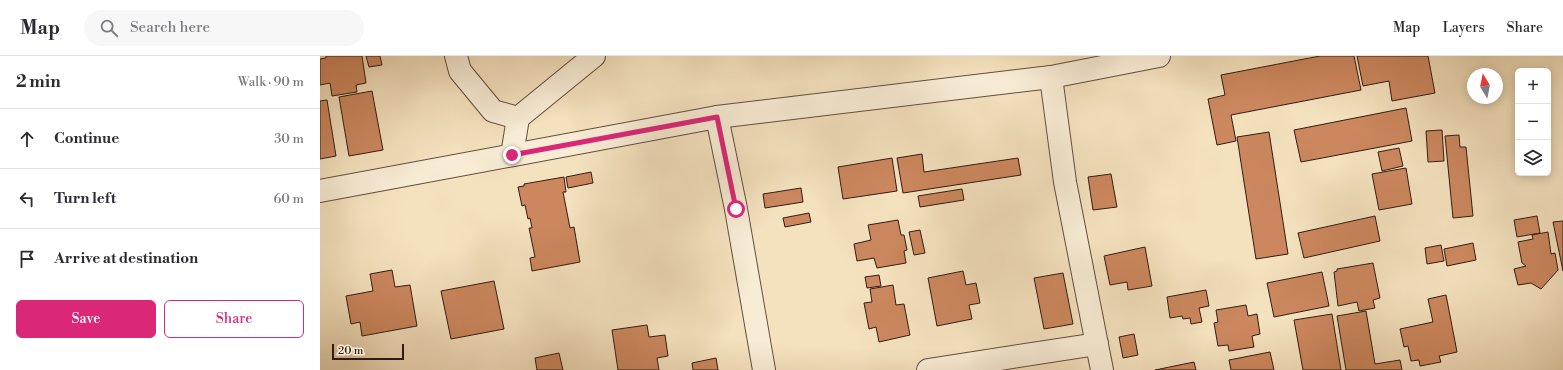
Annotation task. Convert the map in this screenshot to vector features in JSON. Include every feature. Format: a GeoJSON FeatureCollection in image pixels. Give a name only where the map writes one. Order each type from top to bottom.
{"type":"FeatureCollection","features":[{"type":"Feature","properties":{"kind":"street"},"geometry":{"type":"LineString","coordinates":[[456,56],[460,71],[494,111],[518,118]]}},
{"type":"Feature","properties":{"kind":"street"},"geometry":{"type":"LineString","coordinates":[[512,155],[518,118],[594,56]]}},
{"type":"Feature","properties":{"kind":"street"},"geometry":{"type":"LineString","coordinates":[[320,191],[717,117],[1051,77],[1159,56]]}},
{"type":"Feature","properties":{"kind":"street"},"geometry":{"type":"LineString","coordinates":[[1051,77],[1065,182],[1102,370]]}},
{"type":"Feature","properties":{"kind":"street"},"geometry":{"type":"LineString","coordinates":[[717,117],[736,209],[764,370]]}},
{"type":"Feature","properties":{"kind":"street"},"geometry":{"type":"LineString","coordinates":[[928,370],[1097,344]]}},
{"type":"Feature","properties":{"kind":"building"},"geometry":{"type":"Polygon","coordinates":[[[326,56],[362,56],[366,83],[356,85],[357,92],[332,96],[330,83],[320,85],[320,59],[326,58],[326,56]]]}},
{"type":"Feature","properties":{"kind":"building"},"geometry":{"type":"Polygon","coordinates":[[[366,56],[380,56],[382,65],[369,67],[366,56]]]}},
{"type":"Feature","properties":{"kind":"building"},"geometry":{"type":"Polygon","coordinates":[[[1320,56],[1354,56],[1361,90],[1231,115],[1236,141],[1217,145],[1208,99],[1225,95],[1221,75],[1320,56]]]}},
{"type":"Feature","properties":{"kind":"building"},"geometry":{"type":"Polygon","coordinates":[[[1357,56],[1428,56],[1435,93],[1392,101],[1389,81],[1363,86],[1357,56]]]}},
{"type":"Feature","properties":{"kind":"building"},"geometry":{"type":"Polygon","coordinates":[[[372,91],[383,150],[349,156],[339,97],[372,91]]]}},
{"type":"Feature","properties":{"kind":"building"},"geometry":{"type":"Polygon","coordinates":[[[327,100],[336,156],[320,159],[320,101],[327,100]]]}},
{"type":"Feature","properties":{"kind":"building"},"geometry":{"type":"Polygon","coordinates":[[[1406,108],[1412,141],[1301,162],[1294,130],[1406,108]]]}},
{"type":"Feature","properties":{"kind":"building"},"geometry":{"type":"Polygon","coordinates":[[[1442,130],[1444,161],[1428,162],[1426,131],[1442,130]]]}},
{"type":"Feature","properties":{"kind":"building"},"geometry":{"type":"Polygon","coordinates":[[[1269,132],[1288,254],[1256,259],[1237,137],[1269,132]]]}},
{"type":"Feature","properties":{"kind":"building"},"geometry":{"type":"Polygon","coordinates":[[[1459,135],[1460,147],[1466,147],[1473,216],[1453,218],[1445,136],[1459,135]]]}},
{"type":"Feature","properties":{"kind":"building"},"geometry":{"type":"Polygon","coordinates":[[[1399,148],[1403,166],[1382,171],[1378,152],[1399,148]]]}},
{"type":"Feature","properties":{"kind":"building"},"geometry":{"type":"Polygon","coordinates":[[[922,154],[924,172],[1018,158],[1021,175],[903,193],[897,158],[922,154]]]}},
{"type":"Feature","properties":{"kind":"building"},"geometry":{"type":"Polygon","coordinates":[[[892,158],[897,191],[843,199],[838,167],[892,158]]]}},
{"type":"Feature","properties":{"kind":"building"},"geometry":{"type":"Polygon","coordinates":[[[1406,168],[1412,204],[1379,210],[1372,174],[1406,168]]]}},
{"type":"Feature","properties":{"kind":"building"},"geometry":{"type":"Polygon","coordinates":[[[591,172],[593,183],[568,188],[566,177],[591,172]]]}},
{"type":"Feature","properties":{"kind":"building"},"geometry":{"type":"Polygon","coordinates":[[[1111,174],[1117,207],[1093,210],[1088,177],[1111,174]]]}},
{"type":"Feature","properties":{"kind":"building"},"geometry":{"type":"Polygon","coordinates":[[[564,177],[566,192],[563,192],[570,228],[574,227],[580,262],[532,271],[530,258],[535,257],[529,228],[532,228],[530,218],[528,219],[525,205],[522,206],[518,187],[524,186],[524,184],[564,177]]]}},
{"type":"Feature","properties":{"kind":"building"},"geometry":{"type":"Polygon","coordinates":[[[801,188],[803,202],[765,208],[763,194],[801,188]]]}},
{"type":"Feature","properties":{"kind":"building"},"geometry":{"type":"Polygon","coordinates":[[[962,189],[964,200],[920,207],[918,196],[962,189]]]}},
{"type":"Feature","properties":{"kind":"building"},"geometry":{"type":"Polygon","coordinates":[[[809,213],[811,222],[785,227],[783,218],[809,213]]]}},
{"type":"Feature","properties":{"kind":"building"},"geometry":{"type":"Polygon","coordinates":[[[1375,216],[1380,241],[1304,258],[1298,233],[1375,216]]]}},
{"type":"Feature","properties":{"kind":"building"},"geometry":{"type":"Polygon","coordinates":[[[1537,216],[1540,233],[1517,237],[1514,220],[1537,216]]]}},
{"type":"Feature","properties":{"kind":"building"},"geometry":{"type":"Polygon","coordinates":[[[898,220],[901,235],[904,235],[907,250],[904,251],[906,263],[877,268],[874,258],[857,261],[854,244],[871,240],[868,225],[898,220]]]}},
{"type":"Feature","properties":{"kind":"building"},"geometry":{"type":"Polygon","coordinates":[[[1563,221],[1563,271],[1553,222],[1563,221]]]}},
{"type":"Feature","properties":{"kind":"building"},"geometry":{"type":"Polygon","coordinates":[[[920,230],[925,253],[914,255],[909,232],[920,230]]]}},
{"type":"Feature","properties":{"kind":"building"},"geometry":{"type":"Polygon","coordinates":[[[1548,232],[1551,254],[1555,253],[1558,270],[1541,289],[1531,283],[1518,285],[1514,269],[1526,266],[1522,263],[1518,242],[1533,239],[1532,235],[1548,232]]]}},
{"type":"Feature","properties":{"kind":"building"},"geometry":{"type":"Polygon","coordinates":[[[1473,243],[1476,260],[1447,266],[1444,249],[1473,243]]]}},
{"type":"Feature","properties":{"kind":"building"},"geometry":{"type":"Polygon","coordinates":[[[1441,245],[1444,261],[1427,264],[1425,248],[1441,245]]]}},
{"type":"Feature","properties":{"kind":"building"},"geometry":{"type":"Polygon","coordinates":[[[1145,247],[1152,286],[1128,290],[1127,282],[1110,285],[1104,256],[1145,247]]]}},
{"type":"Feature","properties":{"kind":"building"},"geometry":{"type":"Polygon","coordinates":[[[1373,263],[1380,298],[1373,300],[1375,308],[1359,311],[1357,302],[1338,306],[1334,272],[1337,271],[1337,269],[1373,263]]]}},
{"type":"Feature","properties":{"kind":"building"},"geometry":{"type":"Polygon","coordinates":[[[392,270],[395,287],[410,285],[417,326],[362,336],[360,322],[351,324],[346,296],[373,291],[370,274],[392,270]]]}},
{"type":"Feature","properties":{"kind":"building"},"geometry":{"type":"Polygon","coordinates":[[[963,271],[966,285],[976,283],[980,303],[969,305],[972,319],[937,326],[928,278],[963,271]]]}},
{"type":"Feature","properties":{"kind":"building"},"geometry":{"type":"Polygon","coordinates":[[[1322,272],[1329,306],[1274,317],[1267,283],[1322,272]]]}},
{"type":"Feature","properties":{"kind":"building"},"geometry":{"type":"Polygon","coordinates":[[[1063,273],[1073,324],[1044,329],[1034,278],[1063,273]]]}},
{"type":"Feature","properties":{"kind":"building"},"geometry":{"type":"Polygon","coordinates":[[[879,275],[881,286],[867,288],[865,277],[879,275]]]}},
{"type":"Feature","properties":{"kind":"building"},"geometry":{"type":"Polygon","coordinates":[[[494,281],[504,329],[451,339],[441,291],[494,281]]]}},
{"type":"Feature","properties":{"kind":"building"},"geometry":{"type":"Polygon","coordinates":[[[893,285],[896,305],[904,304],[910,335],[879,342],[876,327],[869,329],[864,303],[872,302],[870,289],[893,285]]]}},
{"type":"Feature","properties":{"kind":"building"},"geometry":{"type":"Polygon","coordinates":[[[1206,290],[1209,306],[1199,308],[1202,322],[1191,324],[1190,318],[1183,319],[1182,316],[1170,318],[1167,297],[1206,290]]]}},
{"type":"Feature","properties":{"kind":"building"},"geometry":{"type":"Polygon","coordinates":[[[1446,295],[1457,352],[1439,356],[1441,362],[1420,366],[1419,360],[1411,361],[1408,346],[1404,347],[1400,329],[1433,322],[1428,299],[1446,295]]]}},
{"type":"Feature","properties":{"kind":"building"},"geometry":{"type":"Polygon","coordinates":[[[1246,305],[1248,316],[1257,314],[1260,334],[1252,336],[1254,347],[1229,351],[1228,345],[1218,346],[1214,323],[1218,322],[1216,310],[1246,305]]]}},
{"type":"Feature","properties":{"kind":"building"},"geometry":{"type":"Polygon","coordinates":[[[1366,311],[1375,364],[1400,360],[1402,370],[1346,370],[1337,316],[1366,311]]]}},
{"type":"Feature","properties":{"kind":"building"},"geometry":{"type":"Polygon","coordinates":[[[1332,314],[1341,370],[1303,370],[1294,320],[1332,314]]]}},
{"type":"Feature","properties":{"kind":"building"},"geometry":{"type":"Polygon","coordinates":[[[647,325],[649,337],[665,335],[668,356],[657,358],[659,370],[618,370],[612,330],[647,325]]]}},
{"type":"Feature","properties":{"kind":"building"},"geometry":{"type":"Polygon","coordinates":[[[1134,334],[1138,355],[1123,358],[1119,337],[1134,334]]]}},
{"type":"Feature","properties":{"kind":"building"},"geometry":{"type":"Polygon","coordinates":[[[1270,352],[1274,370],[1231,370],[1229,360],[1270,352]]]}},
{"type":"Feature","properties":{"kind":"building"},"geometry":{"type":"Polygon","coordinates":[[[559,353],[563,370],[537,370],[535,358],[559,353]]]}},
{"type":"Feature","properties":{"kind":"building"},"geometry":{"type":"Polygon","coordinates":[[[716,358],[718,370],[693,370],[692,363],[716,358]]]}},
{"type":"Feature","properties":{"kind":"building"},"geometry":{"type":"Polygon","coordinates":[[[1194,362],[1196,370],[1155,370],[1194,362]]]}},
{"type":"Feature","properties":{"kind":"route"},"geometry":{"type":"LineString","coordinates":[[512,155],[717,117],[736,209]]}}]}
